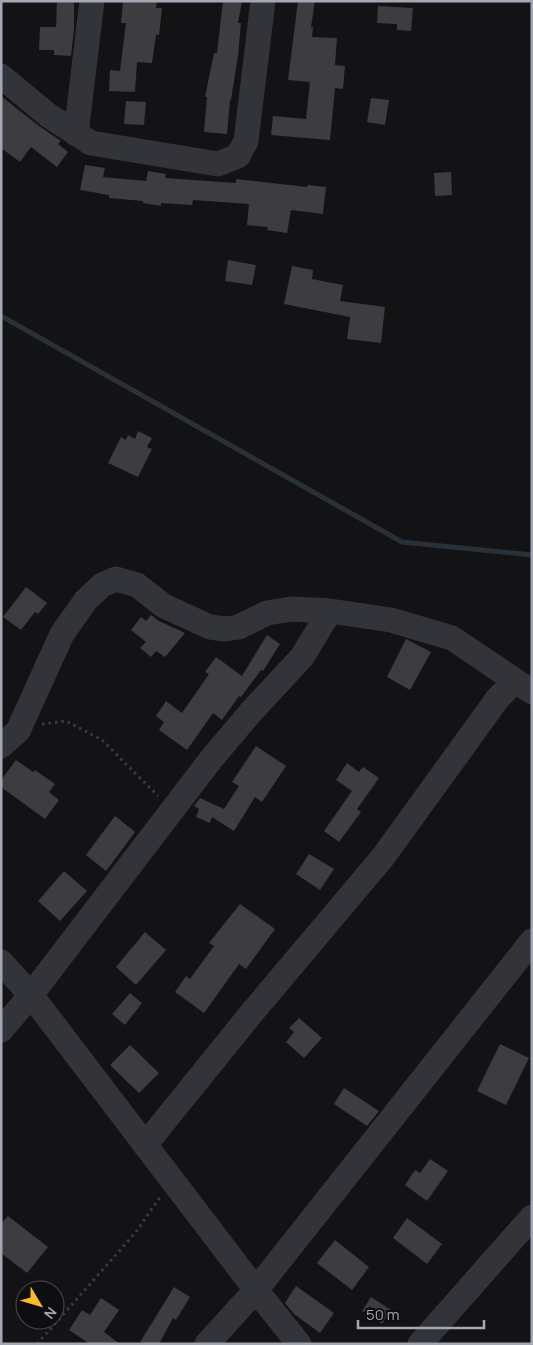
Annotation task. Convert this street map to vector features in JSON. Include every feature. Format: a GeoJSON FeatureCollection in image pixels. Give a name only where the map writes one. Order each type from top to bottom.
{"type":"FeatureCollection","features":[{"type":"Feature","properties":{"kind":"street"},"geometry":{"type":"LineString","coordinates":[[76,134],[92,1]]}},
{"type":"Feature","properties":{"kind":"street"},"geometry":{"type":"LineString","coordinates":[[1,76],[48,115],[90,143],[218,164],[238,156],[246,141],[264,1]]}},
{"type":"Feature","properties":{"kind":"street"},"geometry":{"type":"LineString","coordinates":[[10,738],[62,634],[86,600],[102,585],[116,579],[137,585],[164,606],[210,627],[225,629],[239,627],[267,613],[292,608],[330,611],[391,620],[452,638],[523,686]]}},
{"type":"Feature","properties":{"kind":"street"},"geometry":{"type":"LineString","coordinates":[[1,1030],[31,995],[212,758],[250,713],[302,657],[330,611]]}},
{"type":"Feature","properties":{"kind":"street"},"geometry":{"type":"LineString","coordinates":[[145,1145],[250,1015],[383,857],[498,698],[523,686]]}},
{"type":"Feature","properties":{"kind":"street"},"geometry":{"type":"LineString","coordinates":[[208,1344],[256,1290],[532,941]]}},
{"type":"Feature","properties":{"kind":"street"},"geometry":{"type":"LineString","coordinates":[[1,962],[31,995],[299,1344]]}},
{"type":"Feature","properties":{"kind":"street"},"geometry":{"type":"LineString","coordinates":[[420,1344],[532,1218]]}},
{"type":"Feature","properties":{"kind":"path"},"geometry":{"type":"LineString","coordinates":[[10,738],[34,725],[66,721],[102,740],[143,783],[174,809]]}},
{"type":"Feature","properties":{"kind":"path"},"geometry":{"type":"LineString","coordinates":[[37,1344],[136,1232],[171,1179]]}},
{"type":"Feature","properties":{"kind":"building"},"geometry":{"type":"Polygon","coordinates":[[[57,1],[74,2],[71,56],[54,55],[54,50],[39,50],[40,27],[56,27],[57,1]]]}},
{"type":"Feature","properties":{"kind":"building"},"geometry":{"type":"Polygon","coordinates":[[[123,1],[157,1],[156,8],[162,8],[159,35],[156,35],[152,63],[137,62],[135,92],[109,91],[110,70],[120,71],[126,23],[121,23],[123,1]]]}},
{"type":"Feature","properties":{"kind":"building"},"geometry":{"type":"Polygon","coordinates":[[[223,1],[242,1],[238,23],[241,23],[238,56],[230,100],[227,134],[204,132],[207,97],[205,97],[214,53],[217,53],[223,1]]]}},
{"type":"Feature","properties":{"kind":"building"},"geometry":{"type":"Polygon","coordinates":[[[298,1],[315,1],[311,27],[313,27],[312,37],[337,38],[335,65],[345,66],[343,89],[335,88],[330,140],[271,135],[273,116],[306,119],[310,82],[288,80],[298,1]]]}},
{"type":"Feature","properties":{"kind":"building"},"geometry":{"type":"Polygon","coordinates":[[[378,6],[413,8],[411,31],[397,30],[397,24],[377,23],[378,6]]]}},
{"type":"Feature","properties":{"kind":"building"},"geometry":{"type":"Polygon","coordinates":[[[1,96],[61,141],[58,144],[68,152],[57,167],[31,147],[20,162],[1,148],[1,96]]]}},
{"type":"Feature","properties":{"kind":"building"},"geometry":{"type":"Polygon","coordinates":[[[371,98],[389,100],[385,125],[367,122],[371,98]]]}},
{"type":"Feature","properties":{"kind":"building"},"geometry":{"type":"Polygon","coordinates":[[[126,101],[146,102],[144,125],[124,124],[126,101]]]}},
{"type":"Feature","properties":{"kind":"building"},"geometry":{"type":"Polygon","coordinates":[[[85,165],[105,168],[103,177],[146,181],[148,171],[166,174],[165,178],[236,183],[236,179],[307,187],[308,185],[326,187],[323,214],[291,210],[287,233],[267,230],[268,227],[247,225],[249,204],[193,200],[192,205],[161,203],[161,206],[143,203],[143,201],[109,198],[109,195],[80,190],[85,165]]]}},
{"type":"Feature","properties":{"kind":"building"},"geometry":{"type":"Polygon","coordinates":[[[451,172],[452,195],[435,196],[434,173],[451,172]]]}},
{"type":"Feature","properties":{"kind":"building"},"geometry":{"type":"Polygon","coordinates":[[[228,260],[256,265],[252,285],[225,281],[228,260]]]}},
{"type":"Feature","properties":{"kind":"building"},"geometry":{"type":"Polygon","coordinates":[[[292,266],[313,270],[312,279],[343,285],[340,301],[385,307],[381,343],[347,339],[350,317],[284,304],[292,266]]]}},
{"type":"Feature","properties":{"kind":"building"},"geometry":{"type":"Polygon","coordinates":[[[138,431],[152,438],[147,447],[152,449],[138,477],[108,463],[121,437],[126,440],[128,435],[135,439],[138,431]]]}},
{"type":"Feature","properties":{"kind":"building"},"geometry":{"type":"Polygon","coordinates":[[[26,587],[47,603],[38,614],[35,612],[21,630],[3,617],[26,587]]]}},
{"type":"Feature","properties":{"kind":"building"},"geometry":{"type":"Polygon","coordinates":[[[151,615],[159,621],[185,633],[165,657],[156,651],[151,657],[140,648],[146,642],[131,630],[141,617],[146,621],[151,615]]]}},
{"type":"Feature","properties":{"kind":"building"},"geometry":{"type":"Polygon","coordinates":[[[267,635],[280,644],[263,671],[261,670],[241,697],[239,696],[222,720],[213,713],[187,750],[159,730],[164,722],[156,716],[166,701],[182,713],[209,674],[205,672],[216,657],[242,676],[267,635]]]}},
{"type":"Feature","properties":{"kind":"building"},"geometry":{"type":"Polygon","coordinates":[[[406,639],[431,652],[410,690],[387,677],[406,639]]]}},
{"type":"Feature","properties":{"kind":"building"},"geometry":{"type":"Polygon","coordinates":[[[256,746],[286,766],[262,802],[255,797],[234,831],[212,817],[210,823],[196,817],[199,809],[194,806],[200,798],[224,809],[239,786],[232,782],[256,746]]]}},
{"type":"Feature","properties":{"kind":"building"},"geometry":{"type":"Polygon","coordinates":[[[16,760],[55,784],[49,792],[59,800],[45,819],[1,787],[1,780],[16,760]]]}},
{"type":"Feature","properties":{"kind":"building"},"geometry":{"type":"Polygon","coordinates":[[[347,763],[359,772],[363,767],[379,778],[357,809],[361,812],[339,842],[324,831],[352,791],[336,780],[347,763]]]}},
{"type":"Feature","properties":{"kind":"building"},"geometry":{"type":"Polygon","coordinates":[[[115,816],[135,832],[106,871],[86,855],[115,816]]]}},
{"type":"Feature","properties":{"kind":"building"},"geometry":{"type":"Polygon","coordinates":[[[309,854],[334,869],[320,890],[296,874],[309,854]]]}},
{"type":"Feature","properties":{"kind":"building"},"geometry":{"type":"Polygon","coordinates":[[[64,871],[87,891],[60,921],[38,901],[64,871]]]}},
{"type":"Feature","properties":{"kind":"building"},"geometry":{"type":"Polygon","coordinates":[[[240,904],[275,929],[246,969],[239,964],[204,1013],[175,992],[186,976],[190,979],[214,946],[209,943],[240,904]]]}},
{"type":"Feature","properties":{"kind":"building"},"geometry":{"type":"Polygon","coordinates":[[[145,932],[166,950],[136,985],[116,967],[145,932]]]}},
{"type":"Feature","properties":{"kind":"building"},"geometry":{"type":"Polygon","coordinates":[[[130,993],[142,1003],[125,1025],[112,1014],[130,993]]]}},
{"type":"Feature","properties":{"kind":"building"},"geometry":{"type":"Polygon","coordinates":[[[299,1018],[322,1038],[304,1058],[286,1042],[294,1032],[289,1028],[299,1018]]]}},
{"type":"Feature","properties":{"kind":"building"},"geometry":{"type":"Polygon","coordinates":[[[500,1044],[529,1058],[506,1105],[477,1091],[500,1044]]]}},
{"type":"Feature","properties":{"kind":"building"},"geometry":{"type":"Polygon","coordinates":[[[130,1045],[159,1073],[139,1093],[110,1065],[130,1045]]]}},
{"type":"Feature","properties":{"kind":"building"},"geometry":{"type":"Polygon","coordinates":[[[344,1088],[379,1111],[367,1126],[334,1104],[344,1088]]]}},
{"type":"Feature","properties":{"kind":"building"},"geometry":{"type":"Polygon","coordinates":[[[430,1159],[448,1171],[427,1201],[405,1185],[415,1170],[420,1173],[430,1159]]]}},
{"type":"Feature","properties":{"kind":"building"},"geometry":{"type":"Polygon","coordinates":[[[8,1216],[48,1247],[27,1273],[1,1253],[1,1224],[8,1216]]]}},
{"type":"Feature","properties":{"kind":"building"},"geometry":{"type":"Polygon","coordinates":[[[407,1218],[442,1244],[427,1264],[393,1238],[407,1218]]]}},
{"type":"Feature","properties":{"kind":"building"},"geometry":{"type":"Polygon","coordinates":[[[335,1240],[369,1267],[352,1290],[317,1263],[335,1240]]]}},
{"type":"Feature","properties":{"kind":"building"},"geometry":{"type":"Polygon","coordinates":[[[296,1286],[334,1313],[320,1333],[294,1314],[285,1303],[296,1286]]]}},
{"type":"Feature","properties":{"kind":"building"},"geometry":{"type":"Polygon","coordinates":[[[174,1287],[190,1297],[176,1320],[173,1318],[159,1344],[139,1344],[174,1287]]]}},
{"type":"Feature","properties":{"kind":"building"},"geometry":{"type":"Polygon","coordinates":[[[371,1297],[391,1310],[382,1324],[362,1311],[371,1297]]]}},
{"type":"Feature","properties":{"kind":"building"},"geometry":{"type":"Polygon","coordinates":[[[101,1298],[119,1310],[104,1332],[120,1344],[90,1344],[69,1330],[82,1310],[90,1315],[101,1298]]]}},
{"type":"Feature","properties":{"kind":"waterway"},"geometry":{"type":"LineString","coordinates":[[1,316],[402,542],[532,555]]}}]}
